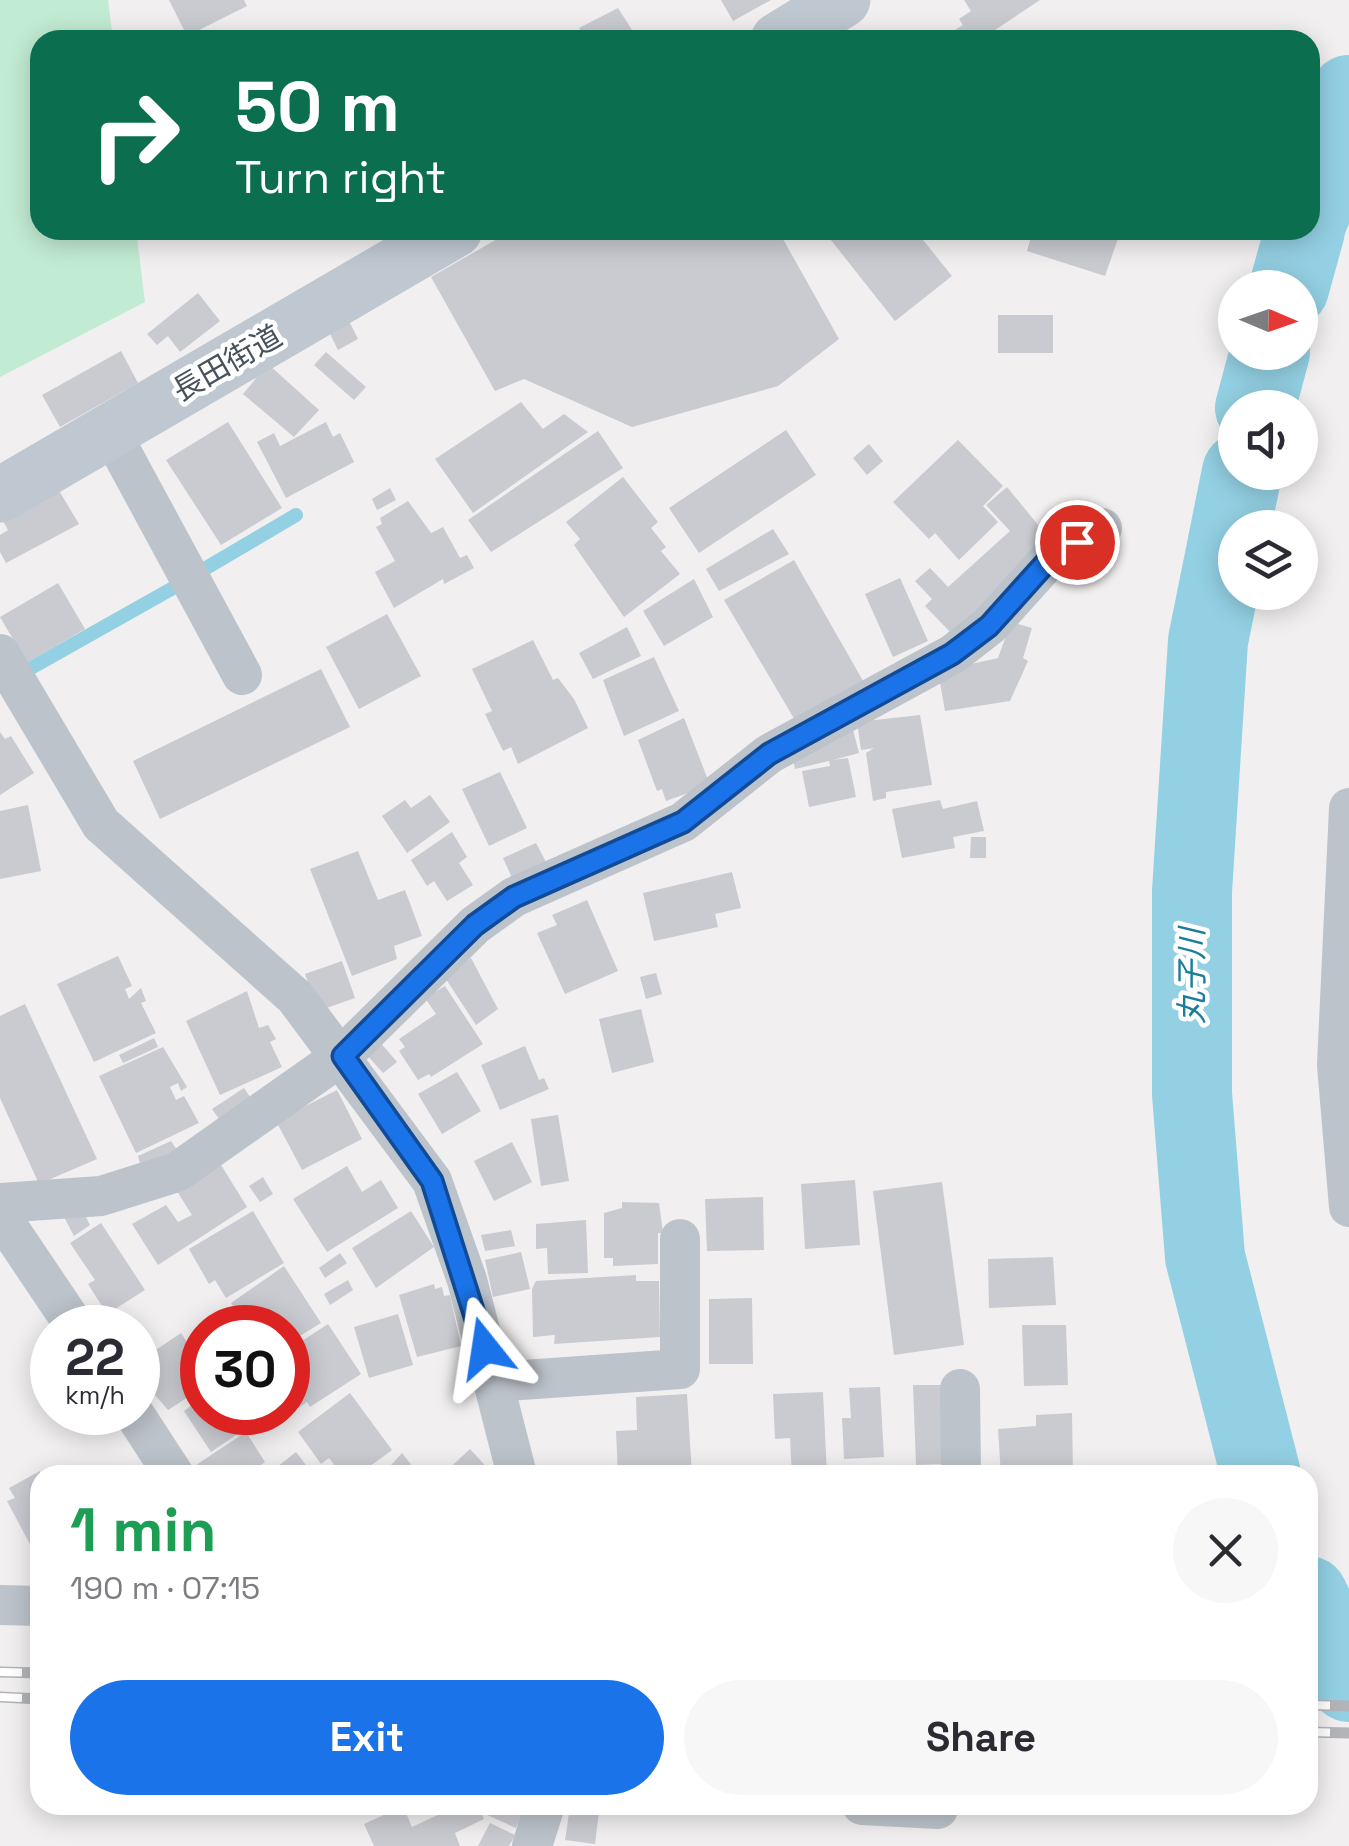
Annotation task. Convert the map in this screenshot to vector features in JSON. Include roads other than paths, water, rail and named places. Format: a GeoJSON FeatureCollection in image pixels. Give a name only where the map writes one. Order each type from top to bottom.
{"type":"FeatureCollection","features":[{"type":"Feature","properties":{"kind":"main road"},"geometry":{"type":"LineString","coordinates":[[794,30],[844,0]]}},
{"type":"Feature","properties":{"kind":"main road","name":"長田街道"},"geometry":{"type":"LineString","coordinates":[[0,495],[437,240]]}},
{"type":"Feature","properties":{"kind":"street"},"geometry":{"type":"LineString","coordinates":[[110,431],[242,675]]}},
{"type":"Feature","properties":{"kind":"street"},"geometry":{"type":"LineString","coordinates":[[0,1202],[101,1196],[177,1172],[343,1056],[475,925],[501,906],[683,822],[769,754],[952,654],[989,626],[1052,556],[1102,528]]}},
{"type":"Feature","properties":{"kind":"street"},"geometry":{"type":"LineString","coordinates":[[0,654],[101,824],[295,997],[343,1056],[432,1181],[467,1280],[515,1465]]}},
{"type":"Feature","properties":{"kind":"street"},"geometry":{"type":"LineString","coordinates":[[1348,818],[1344,1078],[1349,1207]]}},
{"type":"Feature","properties":{"kind":"street"},"geometry":{"type":"LineString","coordinates":[[0,1215],[61,1305]]}},
{"type":"Feature","properties":{"kind":"street"},"geometry":{"type":"LineString","coordinates":[[494,1382],[680,1369],[680,1239]]}},
{"type":"Feature","properties":{"kind":"street"},"geometry":{"type":"LineString","coordinates":[[960,1389],[961,1465]]}},
{"type":"Feature","properties":{"kind":"street"},"geometry":{"type":"LineString","coordinates":[[147,1435],[167,1465]]}},
{"type":"Feature","properties":{"kind":"street"},"geometry":{"type":"LineString","coordinates":[[0,1605],[30,1606]]}},
{"type":"Feature","properties":{"kind":"street"},"geometry":{"type":"LineString","coordinates":[[532,1846],[542,1815]]}},
{"type":"Feature","properties":{"kind":"waterway","name":"丸子川"},"geometry":{"type":"LineString","coordinates":[[1320,183],[1349,95]]}},
{"type":"Feature","properties":{"kind":"waterway","name":"丸子川"},"geometry":{"type":"LineString","coordinates":[[1294,270],[1302,240]]}},
{"type":"Feature","properties":{"kind":"waterway","name":"丸子川"},"geometry":{"type":"LineString","coordinates":[[1260,390],[1265,370]]}},
{"type":"Feature","properties":{"kind":"waterway","name":"丸子川"},"geometry":{"type":"LineString","coordinates":[[1238,490],[1208,641],[1192,891],[1192,1094],[1205,1257],[1258,1465]]}},
{"type":"Feature","properties":{"kind":"waterway"},"geometry":{"type":"LineString","coordinates":[[201,571],[296,515]]}},
{"type":"Feature","properties":{"kind":"waterway"},"geometry":{"type":"LineString","coordinates":[[31,668],[173,588]]}},
{"type":"Feature","properties":{"kind":"waterway","name":"丸子川"},"geometry":{"type":"LineString","coordinates":[[1318,1617],[1349,1682]]}},
{"type":"Feature","properties":{"kind":"railway"},"geometry":{"type":"LineString","coordinates":[[0,1672],[30,1673]]}},
{"type":"Feature","properties":{"kind":"railway"},"geometry":{"type":"LineString","coordinates":[[0,1697],[30,1698]]}},
{"type":"Feature","properties":{"kind":"railway"},"geometry":{"type":"LineString","coordinates":[[1318,1705],[1349,1706]]}},
{"type":"Feature","properties":{"kind":"railway"},"geometry":{"type":"LineString","coordinates":[[1318,1732],[1349,1733]]}}]}
